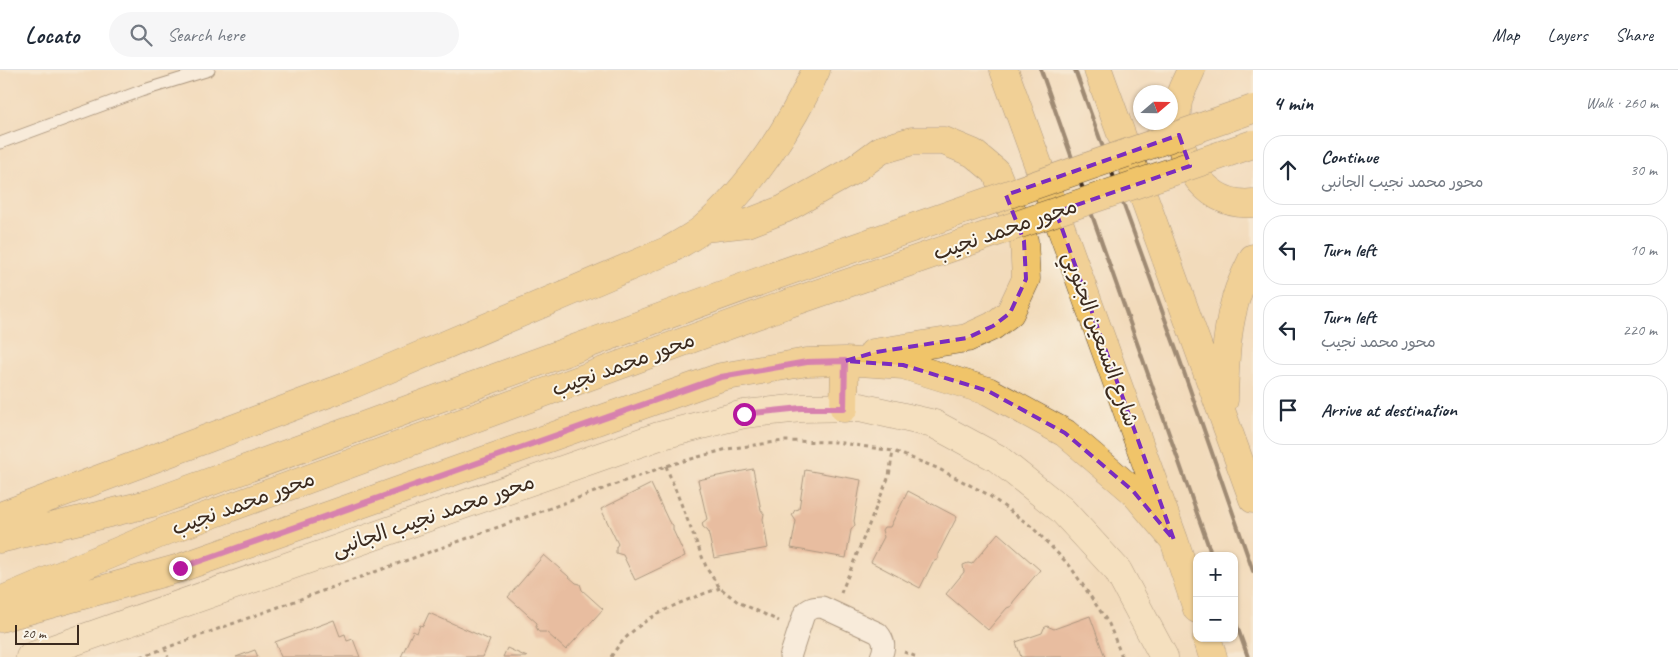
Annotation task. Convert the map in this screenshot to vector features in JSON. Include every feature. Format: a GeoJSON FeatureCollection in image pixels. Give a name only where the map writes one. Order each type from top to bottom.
{"type":"FeatureCollection","features":[{"type":"Feature","properties":{"kind":"main road"},"geometry":{"type":"LineString","coordinates":[[0,516],[353,384],[670,250],[704,228],[731,201],[756,171],[778,140],[816,70]]}},
{"type":"Feature","properties":{"kind":"main road","name":"شارع التسعين الجنوبي"},"geometry":{"type":"LineString","coordinates":[[1004,70],[1193,597]]}},
{"type":"Feature","properties":{"kind":"main road"},"geometry":{"type":"LineString","coordinates":[[1098,70],[1253,499]]}},
{"type":"Feature","properties":{"kind":"main road"},"geometry":{"type":"LineString","coordinates":[[1191,70],[1178,101],[1178,129],[1185,157],[1199,182],[1218,197],[1241,205],[1253,203]]}},
{"type":"Feature","properties":{"kind":"main road","name":"محور محمد نجيب"},"geometry":{"type":"LineString","coordinates":[[0,539],[152,503],[774,276],[1253,109]]}},
{"type":"Feature","properties":{"kind":"main road"},"geometry":{"type":"LineString","coordinates":[[704,228],[748,223],[784,209],[855,168],[881,150],[912,141],[944,141],[973,152],[996,172],[1024,241],[1026,279],[1010,313],[993,326],[967,338],[876,352],[845,361],[844,408]]}},
{"type":"Feature","properties":{"kind":"main road","name":"محور محمد نجيب"},"geometry":{"type":"LineString","coordinates":[[0,601],[166,531],[784,305],[1253,144]]}},
{"type":"Feature","properties":{"kind":"main road"},"geometry":{"type":"LineString","coordinates":[[1224,416],[1224,361],[1230,326],[1239,290],[1253,258]]}},
{"type":"Feature","properties":{"kind":"main road","name":"محور محمد نجيب"},"geometry":{"type":"LineString","coordinates":[[0,618],[180,568],[721,377],[807,362],[845,361],[903,365],[988,391],[1065,433],[1133,491],[1174,540]]}},
{"type":"Feature","properties":{"kind":"main road"},"geometry":{"type":"LineString","coordinates":[[1207,642],[1213,657]]}},
{"type":"Feature","properties":{"kind":"street","name":"محور محمد نجيب الجانبى"},"geometry":{"type":"LineString","coordinates":[[30,657],[659,436],[744,414],[801,408],[860,407],[934,424],[997,458],[1062,510],[1118,571],[1164,657]]}},
{"type":"Feature","properties":{"kind":"street"},"geometry":{"type":"LineString","coordinates":[[790,657],[804,614],[808,609],[822,606],[878,633],[885,645],[881,657]]}},
{"type":"Feature","properties":{"kind":"lane"},"geometry":{"type":"LineString","coordinates":[[0,144],[141,91],[209,70]]}},
{"type":"Feature","properties":{"kind":"path"},"geometry":{"type":"LineString","coordinates":[[140,657],[666,466],[727,449],[783,441],[836,442],[893,451],[937,468],[987,494],[1032,527],[1070,566],[1109,624],[1122,657]]}},
{"type":"Feature","properties":{"kind":"path"},"geometry":{"type":"LineString","coordinates":[[833,612],[889,476],[893,451]]}},
{"type":"Feature","properties":{"kind":"path"},"geometry":{"type":"LineString","coordinates":[[666,466],[707,569],[720,588],[738,602],[798,630]]}},
{"type":"Feature","properties":{"kind":"path"},"geometry":{"type":"LineString","coordinates":[[611,657],[616,649],[644,622],[678,603],[720,588]]}},
{"type":"Feature","properties":{"kind":"path"},"geometry":{"type":"LineString","coordinates":[[165,648],[168,657]]}},
{"type":"Feature","properties":{"kind":"highlighted area"},"geometry":{"type":"Polygon","coordinates":[[[1179,135],[1190,166],[1056,212],[1174,540],[1133,491],[1065,433],[988,391],[903,365],[845,361],[876,352],[967,338],[993,326],[1010,313],[1026,279],[1024,241],[1006,195],[1179,135]]]}},
{"type":"Feature","properties":{"kind":"building"},"geometry":{"type":"Polygon","coordinates":[[[753,469],[761,510],[764,514],[763,519],[768,548],[714,558],[708,531],[703,527],[702,523],[707,519],[698,480],[753,469]]]}},
{"type":"Feature","properties":{"kind":"building"},"geometry":{"type":"Polygon","coordinates":[[[805,470],[861,480],[854,521],[855,525],[851,530],[846,558],[791,548],[796,521],[792,515],[795,510],[799,509],[805,470]]]}},
{"type":"Feature","properties":{"kind":"building"},"geometry":{"type":"Polygon","coordinates":[[[651,484],[669,522],[673,525],[673,530],[685,556],[635,580],[623,555],[616,553],[618,544],[601,509],[651,484]]]}},
{"type":"Feature","properties":{"kind":"building"},"geometry":{"type":"Polygon","coordinates":[[[908,491],[957,517],[938,554],[938,559],[933,562],[920,588],[871,562],[884,537],[882,530],[884,527],[890,527],[908,491]]]}},
{"type":"Feature","properties":{"kind":"building"},"geometry":{"type":"Polygon","coordinates":[[[998,533],[1040,570],[1013,602],[1012,606],[1007,608],[988,630],[946,594],[964,572],[963,565],[972,564],[998,533]]]}},
{"type":"Feature","properties":{"kind":"building"},"geometry":{"type":"Polygon","coordinates":[[[544,555],[576,583],[580,584],[582,590],[603,609],[566,650],[546,632],[539,632],[536,627],[537,623],[508,597],[544,555]]]}},
{"type":"Feature","properties":{"kind":"building"},"geometry":{"type":"Polygon","coordinates":[[[429,613],[490,640],[483,657],[401,657],[413,631],[417,633],[420,625],[423,626],[429,613]]]}},
{"type":"Feature","properties":{"kind":"building"},"geometry":{"type":"Polygon","coordinates":[[[1090,616],[1105,657],[1021,657],[1016,642],[1042,633],[1047,626],[1054,629],[1090,616]]]}},
{"type":"Feature","properties":{"kind":"building"},"geometry":{"type":"Polygon","coordinates":[[[334,620],[340,636],[345,634],[347,641],[353,639],[360,657],[281,657],[275,642],[334,620]]]}},
{"type":"Feature","properties":{"kind":"building"},"geometry":{"type":"Polygon","coordinates":[[[507,648],[527,657],[503,657],[507,648]]]}},
{"type":"Feature","properties":{"kind":"building"},"geometry":{"type":"Polygon","coordinates":[[[255,650],[258,657],[236,657],[255,650]]]}},
{"type":"Feature","properties":{"kind":"railway"},"geometry":{"type":"LineString","coordinates":[[1041,70],[1211,552]]}},
{"type":"Feature","properties":{"kind":"railway"},"geometry":{"type":"LineString","coordinates":[[1075,70],[1178,355],[1253,571]]}},
{"type":"Feature","properties":{"kind":"railway"},"geometry":{"type":"LineString","coordinates":[[1238,629],[1248,657]]}},
{"type":"Feature","properties":{"kind":"route"},"geometry":{"type":"LineString","coordinates":[[180,568],[721,377],[807,362],[845,361],[844,408],[801,408],[744,414]]}}]}
